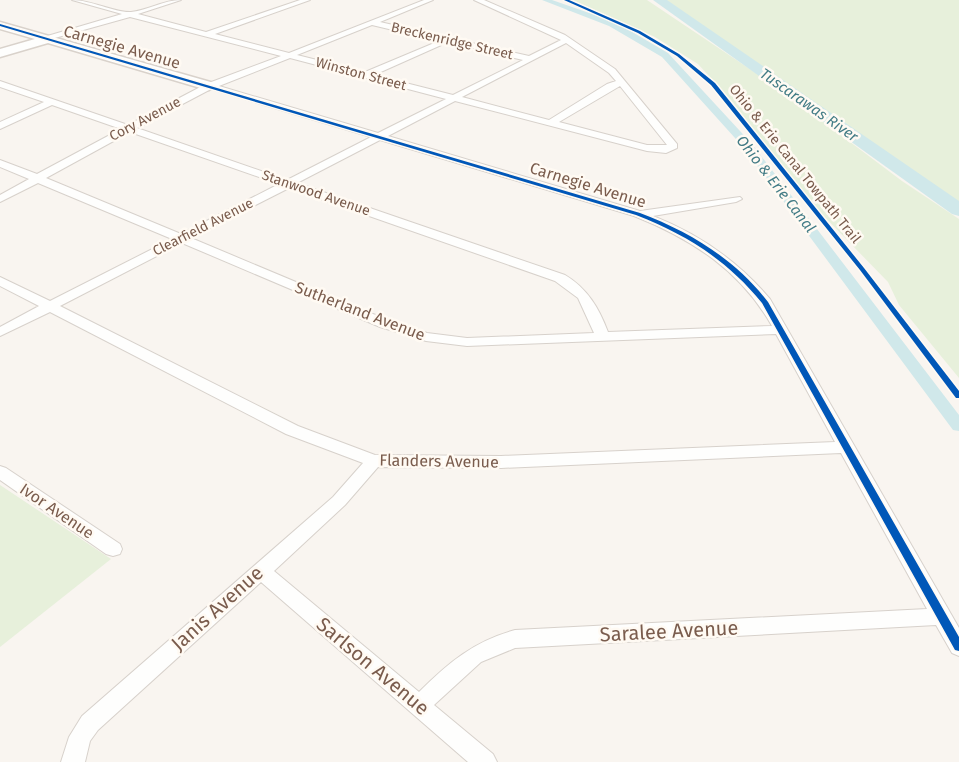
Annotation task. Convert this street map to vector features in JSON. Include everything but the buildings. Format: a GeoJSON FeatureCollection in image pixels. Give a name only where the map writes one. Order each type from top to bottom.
{"type":"FeatureCollection","features":[{"type":"Feature","properties":{"kind":"street","name":"Winston Street"},"geometry":{"type":"LineString","coordinates":[[75,0],[647,148],[666,150],[671,148],[673,143],[623,82]]}},
{"type":"Feature","properties":{"kind":"street"},"geometry":{"type":"LineString","coordinates":[[0,53],[178,0]]}},
{"type":"Feature","properties":{"kind":"street"},"geometry":{"type":"LineString","coordinates":[[271,0],[292,5]]}},
{"type":"Feature","properties":{"kind":"street"},"geometry":{"type":"LineString","coordinates":[[207,34],[307,0]]}},
{"type":"Feature","properties":{"kind":"street","name":"Cory Avenue"},"geometry":{"type":"LineString","coordinates":[[0,198],[209,87],[430,0]]}},
{"type":"Feature","properties":{"kind":"street"},"geometry":{"type":"LineString","coordinates":[[477,0],[502,9],[567,40],[612,71],[623,82],[610,86],[551,123]]}},
{"type":"Feature","properties":{"kind":"street","name":"Breckenridge Street"},"geometry":{"type":"LineString","coordinates":[[372,23],[531,58]]}},
{"type":"Feature","properties":{"kind":"street","name":"Carnegie Avenue"},"geometry":{"type":"LineString","coordinates":[[0,25],[638,214],[686,235],[731,265],[765,302],[959,647]]}},
{"type":"Feature","properties":{"kind":"street"},"geometry":{"type":"LineString","coordinates":[[366,75],[447,40]]}},
{"type":"Feature","properties":{"kind":"street","name":"Clearfield Avenue"},"geometry":{"type":"LineString","coordinates":[[0,332],[567,40]]}},
{"type":"Feature","properties":{"kind":"street","name":"Stanwood Avenue"},"geometry":{"type":"LineString","coordinates":[[0,84],[560,278],[574,287],[590,304],[602,337]]}},
{"type":"Feature","properties":{"kind":"street"},"geometry":{"type":"LineString","coordinates":[[0,126],[52,102]]}},
{"type":"Feature","properties":{"kind":"street","name":"Sutherland Avenue"},"geometry":{"type":"LineString","coordinates":[[0,163],[180,239],[393,325],[436,340],[467,342],[779,330]]}},
{"type":"Feature","properties":{"kind":"street"},"geometry":{"type":"LineString","coordinates":[[638,214],[736,199]]}},
{"type":"Feature","properties":{"kind":"street","name":"Flanders Avenue"},"geometry":{"type":"LineString","coordinates":[[0,281],[292,430],[374,460],[501,462],[847,447]]}},
{"type":"Feature","properties":{"kind":"street","name":"Janis Avenue"},"geometry":{"type":"LineString","coordinates":[[73,762],[80,737],[90,723],[339,501],[374,460]]}},
{"type":"Feature","properties":{"kind":"street","name":"Ivor Avenue"},"geometry":{"type":"LineString","coordinates":[[0,472],[113,549]]}},
{"type":"Feature","properties":{"kind":"street","name":"Sarlson Avenue"},"geometry":{"type":"LineString","coordinates":[[260,570],[485,762]]}},
{"type":"Feature","properties":{"kind":"street","name":"Saralee Avenue"},"geometry":{"type":"LineString","coordinates":[[420,705],[465,661],[485,648],[515,639],[942,616]]}},
{"type":"Feature","properties":{"kind":"green space"},"geometry":{"type":"Polygon","coordinates":[[[573,0],[647,0],[781,90],[902,181],[959,219],[959,378],[899,305],[888,282],[811,203],[731,100],[698,64],[655,37],[573,0]]]}},
{"type":"Feature","properties":{"kind":"green space"},"geometry":{"type":"Polygon","coordinates":[[[659,0],[959,0],[959,206],[659,0]]]}},
{"type":"Feature","properties":{"kind":"green space"},"geometry":{"type":"Polygon","coordinates":[[[0,485],[111,559],[0,647],[0,485]]]}},
{"type":"Feature","properties":{"kind":"waterway","name":"Ohio & Erie Canal"},"geometry":{"type":"LineString","coordinates":[[545,0],[612,24],[665,55],[748,146],[959,426]]}},
{"type":"Feature","properties":{"kind":"waterway","name":"Tuscarawas River"},"geometry":{"type":"LineString","coordinates":[[659,0],[818,109],[959,210]]}},
{"type":"Feature","properties":{"kind":"cycle path","name":"Ohio & Erie Canal Towpath Trail"},"geometry":{"type":"LineString","coordinates":[[566,0],[639,32],[678,55],[713,84],[862,269],[959,396]]}},
{"type":"Feature","properties":{"kind":"cycle path"},"geometry":{"type":"LineString","coordinates":[[0,25],[638,214],[674,229],[708,249],[738,273],[765,302],[959,647]]}}]}
